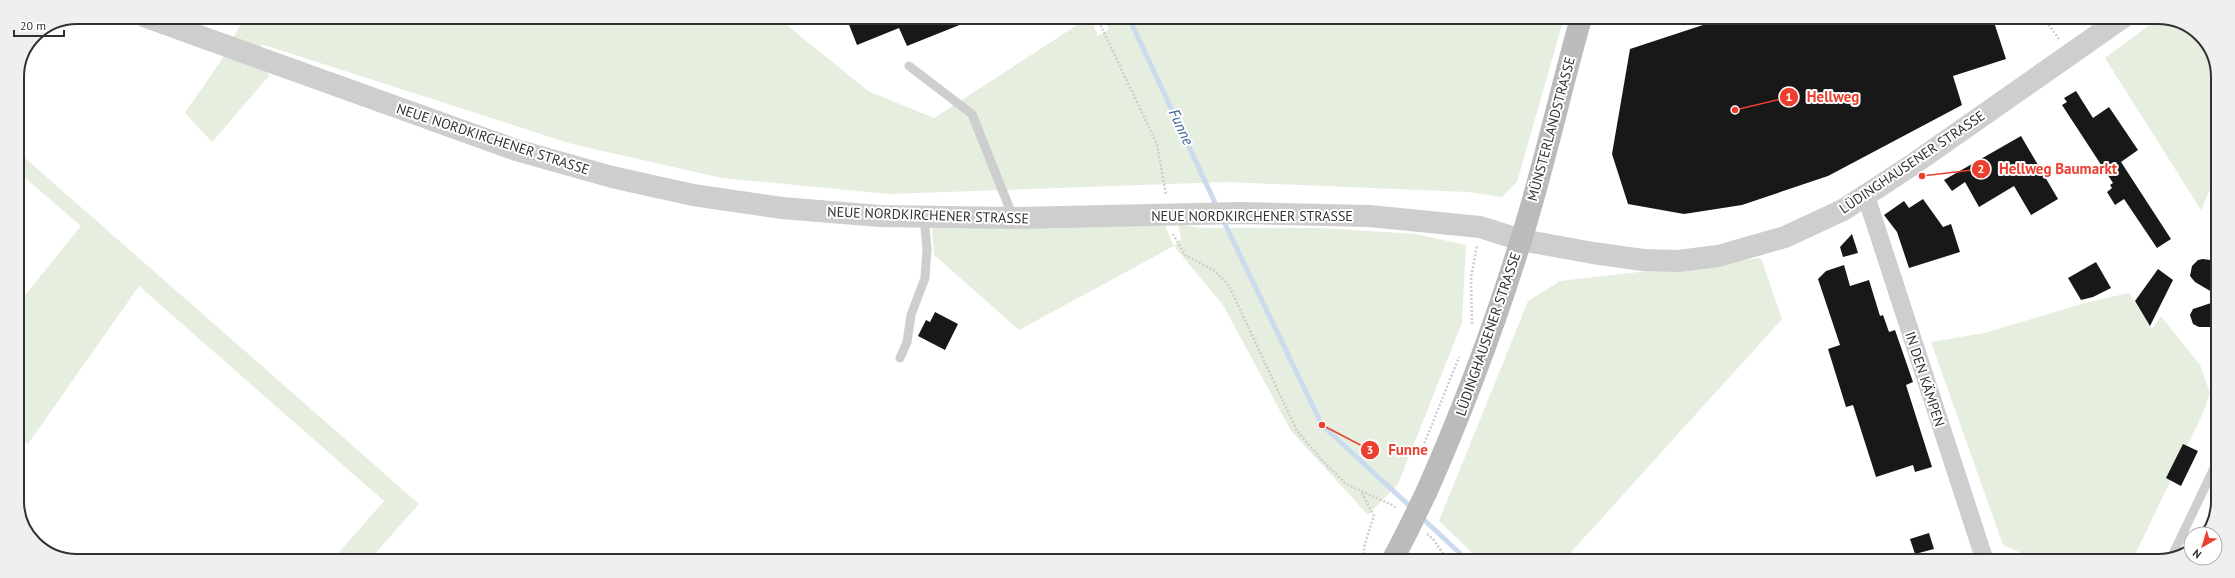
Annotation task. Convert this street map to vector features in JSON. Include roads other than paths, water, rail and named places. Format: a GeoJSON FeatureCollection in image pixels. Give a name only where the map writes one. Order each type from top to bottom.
{"type":"FeatureCollection","features":[{"type":"Feature","properties":{"kind":"main road","name":"MÜNSTERLANDSTRASSE"},"geometry":{"type":"LineString","coordinates":[[1521,240],[1579,24]]}},
{"type":"Feature","properties":{"kind":"main road","name":"LÜDINGHAUSENER STRASSE"},"geometry":{"type":"LineString","coordinates":[[1396,554],[1426,493],[1456,426],[1481,361],[1521,240]]}},
{"type":"Feature","properties":{"kind":"street","name":"NEUE NORDKIRCHENER STRASSE"},"geometry":{"type":"LineString","coordinates":[[165,24],[516,150],[612,176],[693,195],[782,208],[880,216],[1014,218],[1196,214],[1369,216],[1480,227],[1521,240]]}},
{"type":"Feature","properties":{"kind":"street","name":"LÜDINGHAUSENER STRASSE"},"geometry":{"type":"LineString","coordinates":[[1521,240],[1616,257],[1643,260],[1678,261],[1718,256],[1785,237],[1821,222],[1866,196],[2113,24]]}},
{"type":"Feature","properties":{"kind":"street","name":"IN DEN KÄMPEN"},"geometry":{"type":"LineString","coordinates":[[1866,196],[1983,554]]}},
{"type":"Feature","properties":{"kind":"lane"},"geometry":{"type":"LineString","coordinates":[[909,66],[972,114],[1014,218]]}},
{"type":"Feature","properties":{"kind":"lane"},"geometry":{"type":"LineString","coordinates":[[900,358],[907,342],[911,314],[925,278],[927,249],[924,217]]}},
{"type":"Feature","properties":{"kind":"lane"},"geometry":{"type":"LineString","coordinates":[[2174,551],[2211,475]]}},
{"type":"Feature","properties":{"kind":"waterway","name":"Funne"},"geometry":{"type":"LineString","coordinates":[[1132,24],[1217,207]]}},
{"type":"Feature","properties":{"kind":"waterway","name":"Funne"},"geometry":{"type":"LineString","coordinates":[[1223,220],[1322,425],[1413,509]]}},
{"type":"Feature","properties":{"kind":"waterway","name":"Funne"},"geometry":{"type":"LineString","coordinates":[[1420,516],[1461,554]]}},
{"type":"Feature","properties":{"kind":"place","name":"Hellweg"},"geometry":{"type":"Point","coordinates":[1735,110]}},
{"type":"Feature","properties":{"kind":"place","name":"Hellweg Baumarkt"},"geometry":{"type":"Point","coordinates":[1922,176]}},
{"type":"Feature","properties":{"kind":"place","name":"Funne"},"geometry":{"type":"Point","coordinates":[1322,425]}}]}
